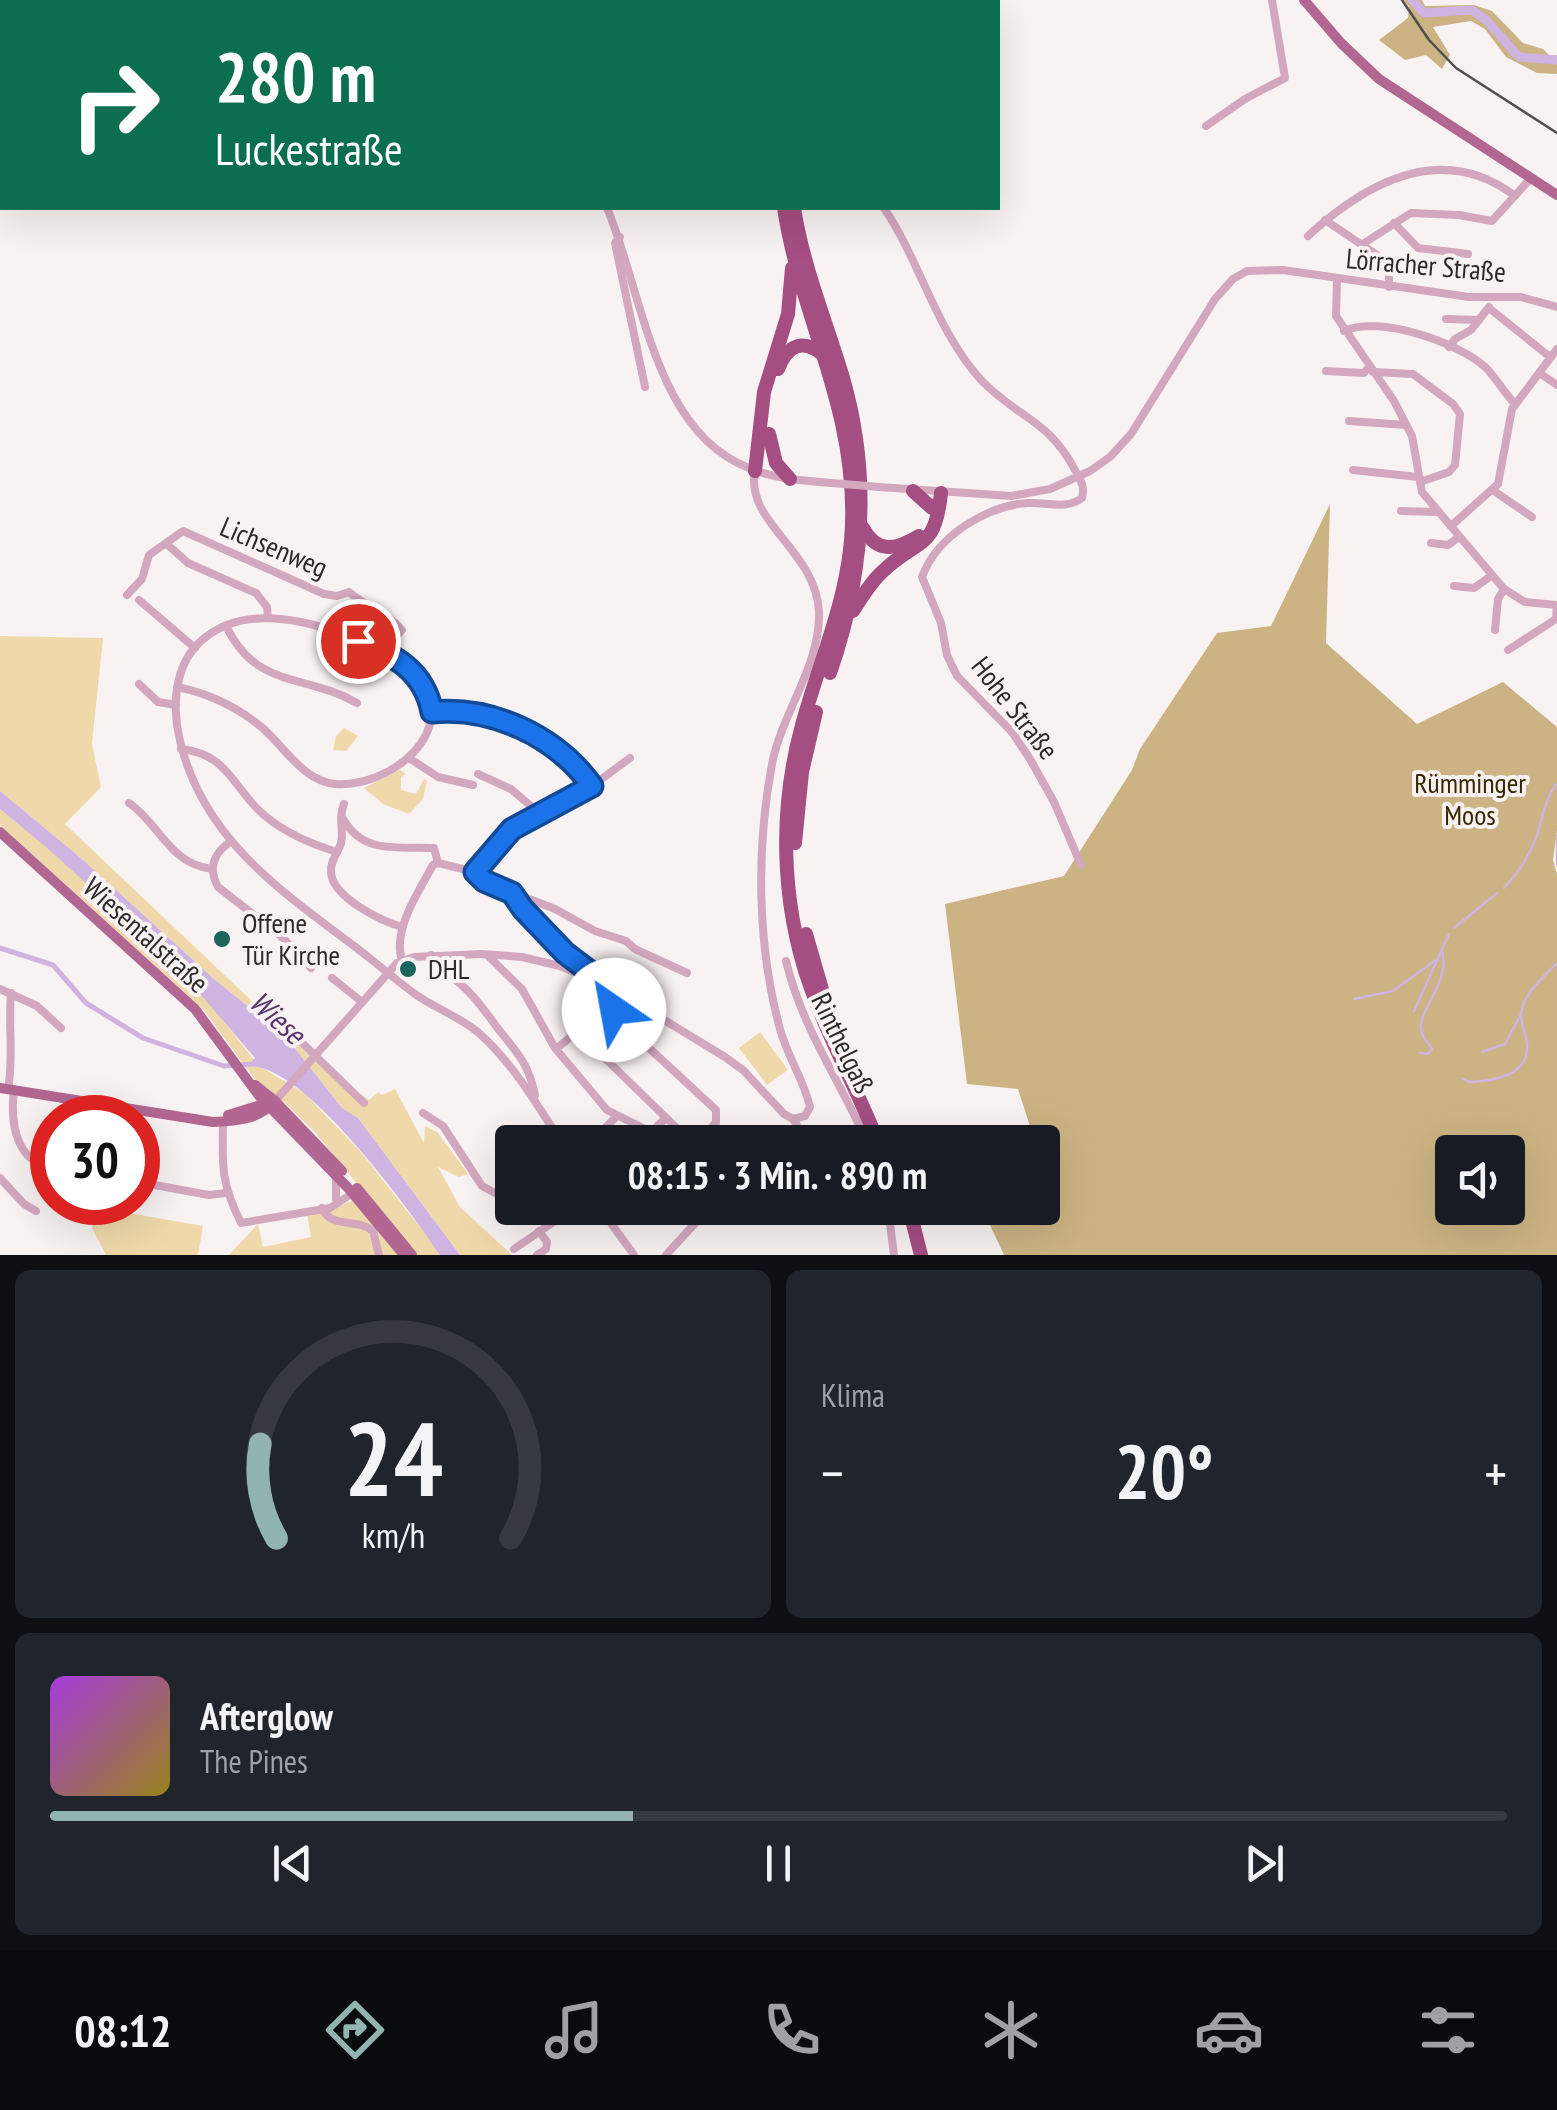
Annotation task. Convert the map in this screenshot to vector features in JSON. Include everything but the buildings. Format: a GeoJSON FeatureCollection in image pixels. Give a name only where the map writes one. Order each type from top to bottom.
{"type":"FeatureCollection","features":[{"type":"Feature","properties":{"kind":"highway"},"geometry":{"type":"LineString","coordinates":[[784,210],[792,252],[848,445],[852,522],[843,595],[801,728],[789,790],[787,863],[806,956],[830,1035],[870,1125]]}},
{"type":"Feature","properties":{"kind":"highway"},"geometry":{"type":"LineString","coordinates":[[794,210],[807,270],[852,415],[858,444],[862,526],[846,621],[812,724],[798,798],[797,883],[806,956],[879,1125]]}},
{"type":"Feature","properties":{"kind":"highway"},"geometry":{"type":"LineString","coordinates":[[759,472],[764,392],[788,314],[792,252]]}},
{"type":"Feature","properties":{"kind":"highway"},"geometry":{"type":"LineString","coordinates":[[759,472],[769,434],[772,394],[786,352],[802,344],[825,356]]}},
{"type":"Feature","properties":{"kind":"highway"},"geometry":{"type":"LineString","coordinates":[[769,434],[776,463],[790,479]]}},
{"type":"Feature","properties":{"kind":"highway"},"geometry":{"type":"LineString","coordinates":[[739,464],[750,460],[758,450]]}},
{"type":"Feature","properties":{"kind":"highway"},"geometry":{"type":"LineString","coordinates":[[913,491],[932,508]]}},
{"type":"Feature","properties":{"kind":"highway"},"geometry":{"type":"LineString","coordinates":[[862,526],[873,544],[894,548],[925,530],[934,499],[941,493]]}},
{"type":"Feature","properties":{"kind":"highway"},"geometry":{"type":"LineString","coordinates":[[846,621],[884,570],[932,534],[938,522],[941,493]]}},
{"type":"Feature","properties":{"kind":"highway"},"geometry":{"type":"LineString","coordinates":[[908,1225],[912,1255]]}},
{"type":"Feature","properties":{"kind":"highway"},"geometry":{"type":"LineString","coordinates":[[911,1225],[921,1255]]}},
{"type":"Feature","properties":{"kind":"main road"},"geometry":{"type":"LineString","coordinates":[[1304,0],[1352,55],[1379,79],[1557,195]]}},
{"type":"Feature","properties":{"kind":"main road","name":"Wiesentalstraße"},"geometry":{"type":"LineString","coordinates":[[0,832],[183,997],[270,1104]]}},
{"type":"Feature","properties":{"kind":"main road"},"geometry":{"type":"LineString","coordinates":[[250,1114],[251,1084]]}},
{"type":"Feature","properties":{"kind":"main road"},"geometry":{"type":"LineString","coordinates":[[7,1089],[196,1120],[250,1114],[270,1104]]}},
{"type":"Feature","properties":{"kind":"main road"},"geometry":{"type":"LineString","coordinates":[[270,1104],[279,1118],[353,1189]]}},
{"type":"Feature","properties":{"kind":"main road"},"geometry":{"type":"LineString","coordinates":[[270,1104],[353,1189],[408,1255]]}},
{"type":"Feature","properties":{"kind":"main road"},"geometry":{"type":"LineString","coordinates":[[250,1114],[279,1118]]}},
{"type":"Feature","properties":{"kind":"street"},"geometry":{"type":"LineString","coordinates":[[1206,126],[1285,78],[1272,0]]}},
{"type":"Feature","properties":{"kind":"street"},"geometry":{"type":"LineString","coordinates":[[1308,236],[1355,200],[1398,176],[1424,170],[1471,172],[1515,196]]}},
{"type":"Feature","properties":{"kind":"street"},"geometry":{"type":"LineString","coordinates":[[1361,244],[1411,213],[1459,215],[1487,222],[1531,178]]}},
{"type":"Feature","properties":{"kind":"street"},"geometry":{"type":"LineString","coordinates":[[609,210],[672,397],[700,437],[739,464],[790,479],[941,493],[1024,495],[1079,477],[1049,431],[1000,398],[966,362],[940,318],[910,250],[885,210]]}},
{"type":"Feature","properties":{"kind":"street"},"geometry":{"type":"LineString","coordinates":[[1325,220],[1383,259],[1389,269],[1389,287]]}},
{"type":"Feature","properties":{"kind":"street"},"geometry":{"type":"LineString","coordinates":[[1394,223],[1418,248],[1468,254]]}},
{"type":"Feature","properties":{"kind":"street"},"geometry":{"type":"LineString","coordinates":[[620,237],[614,243],[645,387]]}},
{"type":"Feature","properties":{"kind":"street","name":"Lörracher Straße"},"geometry":{"type":"LineString","coordinates":[[1079,477],[1119,448],[1155,399],[1200,321],[1233,279],[1255,270],[1289,271],[1489,303],[1522,297],[1557,308]]}},
{"type":"Feature","properties":{"kind":"street"},"geometry":{"type":"LineString","coordinates":[[1337,280],[1336,316],[1412,436],[1422,492],[1504,589],[1525,602],[1557,605],[1556,619],[1508,650]]}},
{"type":"Feature","properties":{"kind":"street"},"geometry":{"type":"LineString","coordinates":[[1449,348],[1479,320],[1489,303],[1550,357]]}},
{"type":"Feature","properties":{"kind":"street"},"geometry":{"type":"LineString","coordinates":[[1446,319],[1479,320]]}},
{"type":"Feature","properties":{"kind":"street"},"geometry":{"type":"LineString","coordinates":[[1344,330],[1361,324],[1402,329],[1449,348],[1486,368],[1516,404]]}},
{"type":"Feature","properties":{"kind":"street"},"geometry":{"type":"LineString","coordinates":[[1451,526],[1494,490],[1502,476],[1507,428],[1516,404],[1557,349]]}},
{"type":"Feature","properties":{"kind":"street"},"geometry":{"type":"LineString","coordinates":[[1326,370],[1371,370],[1419,377],[1460,414],[1454,466],[1448,472],[1419,479],[1352,470]]}},
{"type":"Feature","properties":{"kind":"street"},"geometry":{"type":"LineString","coordinates":[[1540,374],[1557,385]]}},
{"type":"Feature","properties":{"kind":"street"},"geometry":{"type":"LineString","coordinates":[[1349,421],[1406,425]]}},
{"type":"Feature","properties":{"kind":"street"},"geometry":{"type":"LineString","coordinates":[[759,472],[752,482],[758,502],[764,515],[801,558],[811,579],[818,611],[812,654],[774,754],[762,879],[769,982],[785,1045],[810,1107],[805,1116],[793,1119]]}},
{"type":"Feature","properties":{"kind":"street","name":"Hohe Straße"},"geometry":{"type":"LineString","coordinates":[[1079,477],[1084,488],[1078,502],[1027,503],[994,509],[950,539],[922,577],[941,623],[947,655],[958,676],[1012,732],[1054,802],[1082,865]]}},
{"type":"Feature","properties":{"kind":"street"},"geometry":{"type":"LineString","coordinates":[[1494,490],[1532,517]]}},
{"type":"Feature","properties":{"kind":"street"},"geometry":{"type":"LineString","coordinates":[[1402,511],[1438,512]]}},
{"type":"Feature","properties":{"kind":"street","name":"Lichsenweg"},"geometry":{"type":"LineString","coordinates":[[168,545],[183,531],[324,594],[337,596],[348,592],[365,606],[392,618],[402,630],[383,650]]}},
{"type":"Feature","properties":{"kind":"street"},"geometry":{"type":"LineString","coordinates":[[1431,543],[1448,545],[1460,537]]}},
{"type":"Feature","properties":{"kind":"street"},"geometry":{"type":"LineString","coordinates":[[127,595],[136,588],[150,556],[168,545],[188,563],[256,593],[268,606],[268,618]]}},
{"type":"Feature","properties":{"kind":"street"},"geometry":{"type":"LineString","coordinates":[[1454,586],[1474,588],[1491,576]]}},
{"type":"Feature","properties":{"kind":"street"},"geometry":{"type":"LineString","coordinates":[[1494,630],[1498,598],[1504,589]]}},
{"type":"Feature","properties":{"kind":"street"},"geometry":{"type":"LineString","coordinates":[[139,600],[195,648]]}},
{"type":"Feature","properties":{"kind":"street"},"geometry":{"type":"LineString","coordinates":[[178,687],[206,694],[246,716],[319,780],[335,784],[366,782],[388,773],[419,746],[432,712],[418,675],[383,650],[308,624],[268,618],[240,620],[210,634],[185,662],[178,687],[176,705],[181,748],[200,795],[230,842],[273,885],[413,993],[485,1040],[505,1060],[550,1125]]}},
{"type":"Feature","properties":{"kind":"street"},"geometry":{"type":"LineString","coordinates":[[226,626],[242,653],[268,674],[357,702]]}},
{"type":"Feature","properties":{"kind":"street"},"geometry":{"type":"LineString","coordinates":[[139,684],[158,702],[176,705]]}},
{"type":"Feature","properties":{"kind":"street"},"geometry":{"type":"LineString","coordinates":[[432,712],[458,709],[505,720],[553,749],[582,772],[592,786]]}},
{"type":"Feature","properties":{"kind":"street"},"geometry":{"type":"LineString","coordinates":[[181,748],[214,757],[265,816],[301,840],[336,852]]}},
{"type":"Feature","properties":{"kind":"street"},"geometry":{"type":"LineString","coordinates":[[409,758],[438,776],[472,785]]}},
{"type":"Feature","properties":{"kind":"street"},"geometry":{"type":"LineString","coordinates":[[475,872],[512,829],[592,786],[630,758]]}},
{"type":"Feature","properties":{"kind":"street"},"geometry":{"type":"LineString","coordinates":[[478,774],[511,789],[540,814]]}},
{"type":"Feature","properties":{"kind":"street"},"geometry":{"type":"LineString","coordinates":[[129,803],[144,813],[178,855],[193,865],[212,869]]}},
{"type":"Feature","properties":{"kind":"street"},"geometry":{"type":"LineString","coordinates":[[342,841],[340,815],[344,804]]}},
{"type":"Feature","properties":{"kind":"street"},"geometry":{"type":"LineString","coordinates":[[340,815],[358,839]]}},
{"type":"Feature","properties":{"kind":"street"},"geometry":{"type":"LineString","coordinates":[[403,927],[364,910],[339,892],[330,870],[342,841],[348,837],[376,847],[434,848],[438,863]]}},
{"type":"Feature","properties":{"kind":"street"},"geometry":{"type":"LineString","coordinates":[[230,842],[218,852],[212,876],[226,896],[282,937],[310,968]]}},
{"type":"Feature","properties":{"kind":"street"},"geometry":{"type":"LineString","coordinates":[[402,960],[399,948],[403,927],[433,864],[438,863],[475,872],[484,881],[594,931],[626,941],[687,973]]}},
{"type":"Feature","properties":{"kind":"street"},"geometry":{"type":"LineString","coordinates":[[512,893],[565,953],[607,986],[622,1023],[716,1110],[714,1125]]}},
{"type":"Feature","properties":{"kind":"street"},"geometry":{"type":"LineString","coordinates":[[270,1104],[402,960],[487,954],[560,966],[607,986],[725,1057],[797,1125]]}},
{"type":"Feature","properties":{"kind":"street"},"geometry":{"type":"LineString","coordinates":[[487,954],[528,997],[556,1049],[616,1117],[651,1132],[665,1120]]}},
{"type":"Feature","properties":{"kind":"street"},"geometry":{"type":"LineString","coordinates":[[431,958],[468,987],[524,1058],[536,1102]]}},
{"type":"Feature","properties":{"kind":"street","name":"Rinthelgaß"},"geometry":{"type":"LineString","coordinates":[[786,962],[810,1033],[857,1125]]}},
{"type":"Feature","properties":{"kind":"street"},"geometry":{"type":"LineString","coordinates":[[332,978],[362,1002]]}},
{"type":"Feature","properties":{"kind":"street"},"geometry":{"type":"LineString","coordinates":[[0,989],[37,1006],[61,1028]]}},
{"type":"Feature","properties":{"kind":"street"},"geometry":{"type":"LineString","coordinates":[[11,992],[8,1025],[13,1065],[7,1089],[22,1148],[30,1157]]}},
{"type":"Feature","properties":{"kind":"street"},"geometry":{"type":"LineString","coordinates":[[485,1040],[497,1027]]}},
{"type":"Feature","properties":{"kind":"street"},"geometry":{"type":"LineString","coordinates":[[556,1049],[580,1034],[671,1125]]}},
{"type":"Feature","properties":{"kind":"street"},"geometry":{"type":"LineString","coordinates":[[294,1035],[364,1103]]}},
{"type":"Feature","properties":{"kind":"street"},"geometry":{"type":"LineString","coordinates":[[424,1112],[443,1126],[482,1186],[495,1193]]}},
{"type":"Feature","properties":{"kind":"street"},"geometry":{"type":"LineString","coordinates":[[609,1125],[616,1117]]}},
{"type":"Feature","properties":{"kind":"street"},"geometry":{"type":"LineString","coordinates":[[223,1119],[226,1193],[241,1223],[336,1205],[353,1189]]}},
{"type":"Feature","properties":{"kind":"street"},"geometry":{"type":"LineString","coordinates":[[336,1174],[336,1199]]}},
{"type":"Feature","properties":{"kind":"street"},"geometry":{"type":"LineString","coordinates":[[0,1178],[30,1207]]}},
{"type":"Feature","properties":{"kind":"street"},"geometry":{"type":"LineString","coordinates":[[160,1186],[210,1195],[226,1193]]}},
{"type":"Feature","properties":{"kind":"street"},"geometry":{"type":"LineString","coordinates":[[322,1208],[353,1189]]}},
{"type":"Feature","properties":{"kind":"street"},"geometry":{"type":"LineString","coordinates":[[322,1208],[334,1222],[358,1222],[373,1231],[379,1255]]}},
{"type":"Feature","properties":{"kind":"street"},"geometry":{"type":"LineString","coordinates":[[514,1249],[548,1225]]}},
{"type":"Feature","properties":{"kind":"street"},"geometry":{"type":"LineString","coordinates":[[612,1225],[634,1255]]}},
{"type":"Feature","properties":{"kind":"street"},"geometry":{"type":"LineString","coordinates":[[666,1255],[694,1225]]}},
{"type":"Feature","properties":{"kind":"street"},"geometry":{"type":"LineString","coordinates":[[890,1225],[894,1255]]}},
{"type":"Feature","properties":{"kind":"street"},"geometry":{"type":"LineString","coordinates":[[537,1255],[546,1249],[547,1242],[539,1231]]}},
{"type":"Feature","properties":{"kind":"shaded area"},"geometry":{"type":"Polygon","coordinates":[[[0,636],[103,638],[92,744],[101,787],[65,824],[315,1061],[369,1100],[378,1092],[382,1095],[395,1089],[424,1143],[425,1126],[438,1133],[468,1174],[459,1177],[438,1167],[460,1207],[512,1255],[460,1255],[358,1118],[342,1108],[285,1036],[214,979],[0,791],[0,636]]]}},
{"type":"Feature","properties":{"kind":"shaded area"},"geometry":{"type":"Polygon","coordinates":[[[344,728],[358,736],[346,751],[333,750],[336,736],[344,728]]]}},
{"type":"Feature","properties":{"kind":"shaded area"},"geometry":{"type":"Polygon","coordinates":[[[400,770],[406,774],[401,777],[401,790],[416,794],[427,780],[423,799],[409,814],[383,804],[364,788],[400,770]]]}},
{"type":"Feature","properties":{"kind":"shaded area"},"geometry":{"type":"Polygon","coordinates":[[[0,791],[214,979],[285,1036],[342,1108],[358,1118],[460,1255],[440,1255],[383,1177],[330,1118],[279,1075],[257,1067],[252,1061],[255,1058],[172,961],[0,809],[0,791]]]}},
{"type":"Feature","properties":{"kind":"shaded area"},"geometry":{"type":"Polygon","coordinates":[[[0,809],[172,961],[259,1066],[304,1093],[359,1150],[442,1255],[415,1255],[314,1131],[259,1085],[203,1009],[0,825],[0,809]]]}},
{"type":"Feature","properties":{"kind":"shaded area"},"geometry":{"type":"Polygon","coordinates":[[[760,1032],[788,1070],[767,1085],[739,1048],[760,1032]]]}},
{"type":"Feature","properties":{"kind":"shaded area"},"geometry":{"type":"Polygon","coordinates":[[[353,1200],[401,1255],[229,1255],[258,1224],[263,1247],[311,1237],[307,1214],[330,1211],[353,1200]]]}},
{"type":"Feature","properties":{"kind":"shaded area"},"geometry":{"type":"Polygon","coordinates":[[[160,1218],[203,1226],[198,1255],[106,1255],[92,1228],[160,1225],[160,1218]]]}},
{"type":"Feature","properties":{"kind":"green space"},"geometry":{"type":"Polygon","coordinates":[[[1404,0],[1422,0],[1425,6],[1474,5],[1492,11],[1523,43],[1543,49],[1550,56],[1557,55],[1557,74],[1537,73],[1506,57],[1485,29],[1471,21],[1433,27],[1450,55],[1442,69],[1426,55],[1405,60],[1379,40],[1408,18],[1409,7],[1404,0]]]}},
{"type":"Feature","properties":{"kind":"green space","name":"Rümminger Moos"},"geometry":{"type":"Polygon","coordinates":[[[1330,504],[1326,643],[1417,724],[1503,682],[1557,727],[1557,830],[1553,860],[1557,874],[1557,1255],[1004,1255],[990,1225],[1060,1225],[1060,1125],[1030,1125],[1018,1089],[967,1084],[945,904],[1064,876],[1132,770],[1140,749],[1217,633],[1271,626],[1330,504]]]}},
{"type":"Feature","properties":{"kind":"waterway"},"geometry":{"type":"LineString","coordinates":[[1412,0],[1424,13],[1472,10],[1519,57],[1557,60]]}},
{"type":"Feature","properties":{"kind":"waterway"},"geometry":{"type":"LineString","coordinates":[[1504,888],[1530,852],[1557,783]]}},
{"type":"Feature","properties":{"kind":"waterway"},"geometry":{"type":"LineString","coordinates":[[1557,836],[1557,864]]}},
{"type":"Feature","properties":{"kind":"waterway"},"geometry":{"type":"LineString","coordinates":[[1454,928],[1497,893]]}},
{"type":"Feature","properties":{"kind":"waterway"},"geometry":{"type":"LineString","coordinates":[[1414,1011],[1449,934]]}},
{"type":"Feature","properties":{"kind":"waterway"},"geometry":{"type":"LineString","coordinates":[[0,948],[53,965],[86,1003],[143,1038],[224,1066],[258,1064]]}},
{"type":"Feature","properties":{"kind":"waterway"},"geometry":{"type":"LineString","coordinates":[[1420,1053],[1428,1054],[1432,1049],[1421,1028],[1442,973],[1442,951]]}},
{"type":"Feature","properties":{"kind":"waterway"},"geometry":{"type":"LineString","coordinates":[[1354,999],[1393,991],[1437,959]]}},
{"type":"Feature","properties":{"kind":"waterway"},"geometry":{"type":"LineString","coordinates":[[1462,1078],[1469,1082],[1499,1078],[1523,1063],[1527,1044],[1521,1017],[1523,1005],[1535,985],[1557,963]]}},
{"type":"Feature","properties":{"kind":"waterway"},"geometry":{"type":"LineString","coordinates":[[1482,1052],[1505,1044],[1520,1016]]}},
{"type":"Feature","properties":{"kind":"railway"},"geometry":{"type":"LineString","coordinates":[[1402,0],[1429,40],[1456,68],[1557,133]]}},
{"type":"Feature","properties":{"kind":"place","name":"Offene Tür Kirche"},"geometry":{"type":"Point","coordinates":[222,939]}},
{"type":"Feature","properties":{"kind":"place","name":"DHL"},"geometry":{"type":"Point","coordinates":[408,969]}},
{"type":"Feature","properties":{"kind":"route"},"geometry":{"type":"LineString","coordinates":[[358,641],[386,652],[418,675],[432,712],[458,709],[505,720],[553,749],[582,772],[592,786],[512,829],[475,872],[484,881],[512,893],[565,953],[610,987],[614,1010]]}},
{"type":"Feature","properties":{"kind":"water label","name":"Wiese"},"geometry":{"type":"Point","coordinates":[277,1018]}}]}
